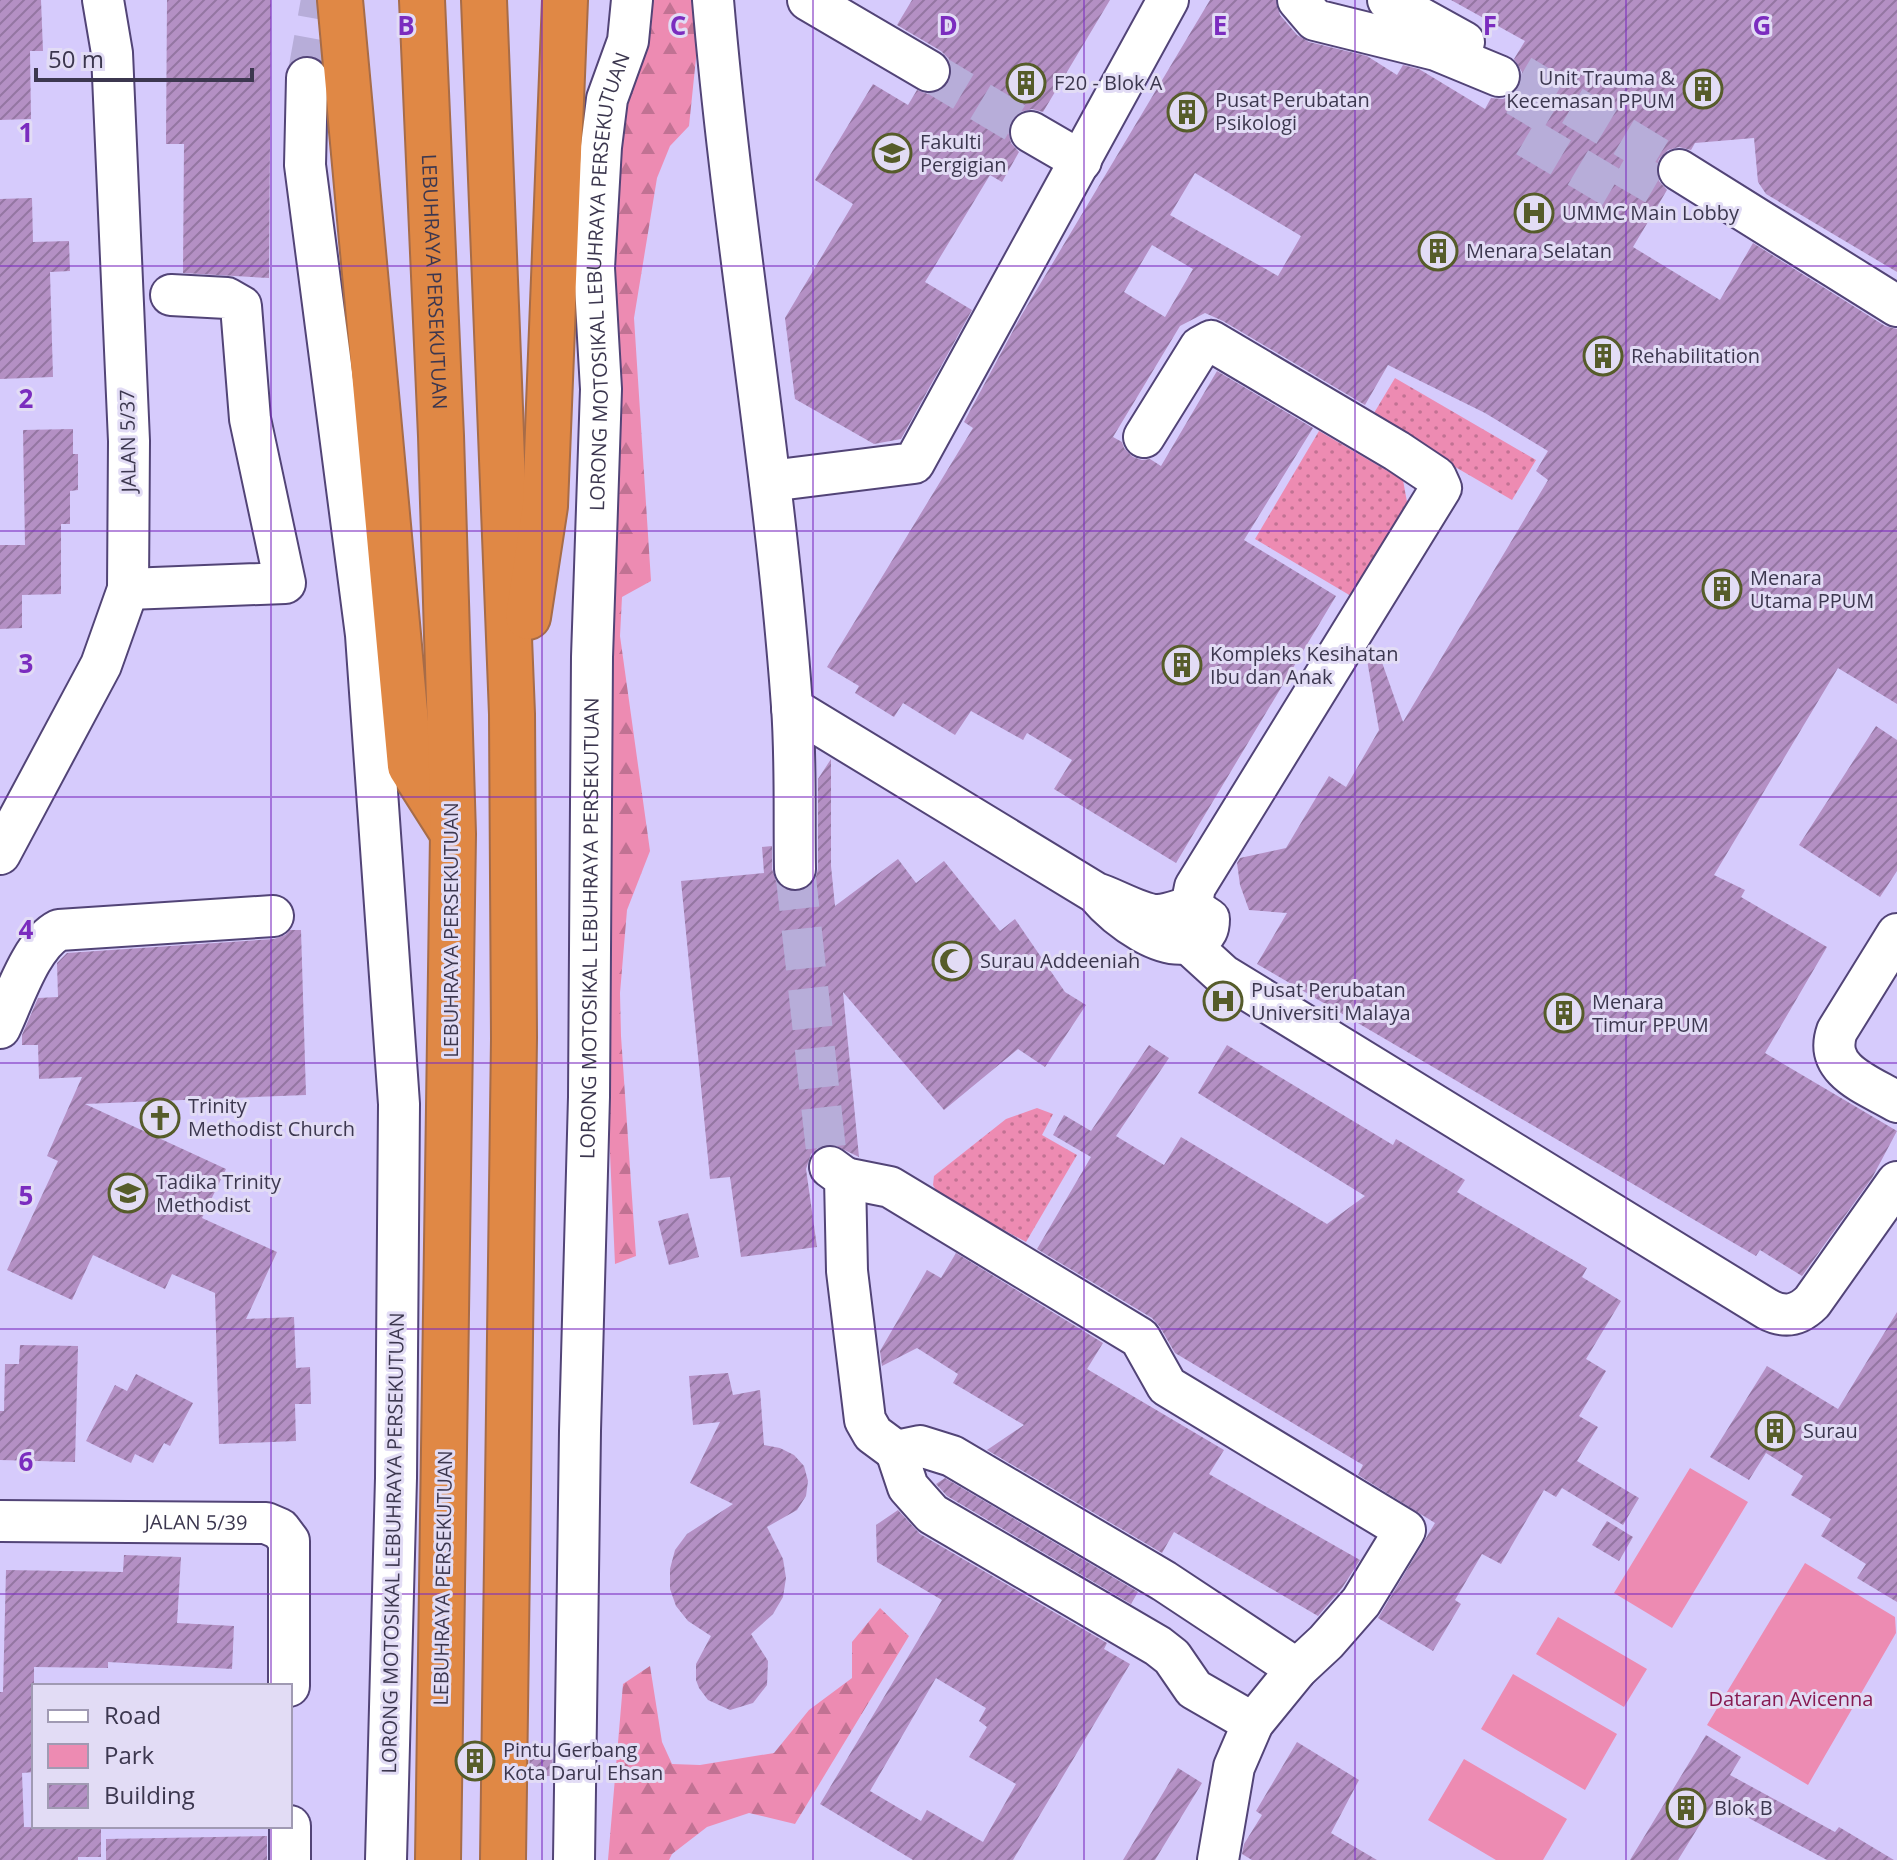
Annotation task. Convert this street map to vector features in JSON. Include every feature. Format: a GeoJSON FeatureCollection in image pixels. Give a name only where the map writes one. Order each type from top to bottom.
{"type":"FeatureCollection","features":[{"type":"Feature","properties":{"kind":"highway"},"geometry":{"type":"LineString","coordinates":[[340,0],[410,766],[453,834]]}},
{"type":"Feature","properties":{"kind":"highway","name":"LEBUHRAYA PERSEKUTUAN"},"geometry":{"type":"LineString","coordinates":[[422,0],[441,436],[453,834],[438,1860]]}},
{"type":"Feature","properties":{"kind":"highway"},"geometry":{"type":"LineString","coordinates":[[484,0],[512,714],[514,1038],[503,1860]]}},
{"type":"Feature","properties":{"kind":"highway"},"geometry":{"type":"LineString","coordinates":[[512,714],[545,506],[565,0]]}},
{"type":"Feature","properties":{"kind":"street","name":"JALAN 5/37"},"geometry":{"type":"LineString","coordinates":[[0,854],[101,665],[128,589],[129,441],[112,53],[103,0]]}},
{"type":"Feature","properties":{"kind":"street","name":"LORONG MOTOSIKAL LEBUHRAYA PERSEKUTUAN"},"geometry":{"type":"LineString","coordinates":[[574,1860],[580,1431],[589,1097],[592,657],[601,389],[595,245],[607,99],[628,41],[632,0]]}},
{"type":"Feature","properties":{"kind":"street"},"geometry":{"type":"LineString","coordinates":[[713,0],[724,132],[770,481],[792,708],[795,869]]}},
{"type":"Feature","properties":{"kind":"street"},"geometry":{"type":"LineString","coordinates":[[808,0],[929,71]]}},
{"type":"Feature","properties":{"kind":"street"},"geometry":{"type":"LineString","coordinates":[[770,481],[914,463],[1168,0]]}},
{"type":"Feature","properties":{"kind":"street"},"geometry":{"type":"LineString","coordinates":[[1298,0],[1315,20],[1436,50],[1504,72],[1388,0]]}},
{"type":"Feature","properties":{"kind":"street","name":"LORONG MOTOSIKAL LEBUHRAYA PERSEKUTUAN"},"geometry":{"type":"LineString","coordinates":[[307,78],[305,165],[366,635],[399,1104],[396,1478],[386,1860]]}},
{"type":"Feature","properties":{"kind":"street"},"geometry":{"type":"LineString","coordinates":[[562,121],[595,245]]}},
{"type":"Feature","properties":{"kind":"street"},"geometry":{"type":"LineString","coordinates":[[1031,132],[1081,161]]}},
{"type":"Feature","properties":{"kind":"street"},"geometry":{"type":"LineString","coordinates":[[1679,170],[1897,306]]}},
{"type":"Feature","properties":{"kind":"street"},"geometry":{"type":"LineString","coordinates":[[321,284],[356,178]]}},
{"type":"Feature","properties":{"kind":"street"},"geometry":{"type":"LineString","coordinates":[[128,589],[285,583],[250,419],[241,306],[227,298],[171,295]]}},
{"type":"Feature","properties":{"kind":"street"},"geometry":{"type":"LineString","coordinates":[[1144,437],[1200,347],[1211,341],[1397,451],[1436,477],[1441,488],[1195,887],[1190,926]]}},
{"type":"Feature","properties":{"kind":"street"},"geometry":{"type":"LineString","coordinates":[[792,708],[1096,893],[1148,914],[1190,926],[1223,975],[1767,1309],[1782,1315],[1804,1310],[1897,1182]]}},
{"type":"Feature","properties":{"kind":"street"},"geometry":{"type":"LineString","coordinates":[[0,1028],[37,949],[50,934],[59,930],[273,916]]}},
{"type":"Feature","properties":{"kind":"street"},"geometry":{"type":"LineString","coordinates":[[1897,934],[1837,1031],[1833,1054],[1838,1065],[1897,1102]]}},
{"type":"Feature","properties":{"kind":"street"},"geometry":{"type":"LineString","coordinates":[[1218,1860],[1234,1767],[1253,1723],[1297,1669],[1361,1602],[1405,1530],[1167,1386],[1140,1338],[890,1187],[837,1172],[865,1420],[873,1434],[896,1451],[908,1487],[932,1514],[1172,1657],[1194,1689],[1253,1723]]}},
{"type":"Feature","properties":{"kind":"street"},"geometry":{"type":"LineString","coordinates":[[896,1451],[920,1446],[952,1456],[1164,1581],[1297,1669]]}},
{"type":"Feature","properties":{"kind":"street","name":"JALAN 5/39"},"geometry":{"type":"LineString","coordinates":[[0,1521],[266,1523],[280,1529],[289,1541],[289,1684]]}},
{"type":"Feature","properties":{"kind":"street"},"geometry":{"type":"LineString","coordinates":[[1132,1631],[1164,1581]]}},
{"type":"Feature","properties":{"kind":"street"},"geometry":{"type":"LineString","coordinates":[[290,1828],[290,1860]]}},
{"type":"Feature","properties":{"kind":"green space"},"geometry":{"type":"Polygon","coordinates":[[[637,0],[702,0],[689,126],[670,146],[657,178],[634,318],[651,581],[622,597],[620,636],[650,851],[627,910],[620,993],[636,1256],[615,1264],[601,954],[615,99],[637,0]]]}},
{"type":"Feature","properties":{"kind":"green space"},"geometry":{"type":"Polygon","coordinates":[[[1395,378],[1536,460],[1512,500],[1371,418],[1395,378]]]}},
{"type":"Feature","properties":{"kind":"green space"},"geometry":{"type":"Polygon","coordinates":[[[1319,431],[1403,480],[1407,502],[1351,596],[1255,539],[1319,431]]]}},
{"type":"Feature","properties":{"kind":"green space"},"geometry":{"type":"Polygon","coordinates":[[[1037,1108],[1053,1114],[1042,1135],[1077,1155],[1026,1242],[938,1194],[933,1185],[934,1176],[1006,1119],[1037,1108]]]}},
{"type":"Feature","properties":{"kind":"green space"},"geometry":{"type":"Polygon","coordinates":[[[1690,1468],[1748,1502],[1672,1628],[1614,1593],[1690,1468]]]}},
{"type":"Feature","properties":{"kind":"green space","name":"Dataran Avicenna"},"geometry":{"type":"Polygon","coordinates":[[[1805,1563],[1895,1617],[1896,1633],[1808,1785],[1707,1725],[1805,1563]]]}},
{"type":"Feature","properties":{"kind":"green space"},"geometry":{"type":"Polygon","coordinates":[[[880,1608],[909,1636],[795,1824],[749,1813],[707,1827],[672,1854],[669,1860],[608,1860],[623,1684],[650,1666],[662,1742],[672,1764],[700,1765],[774,1753],[809,1710],[852,1678],[852,1642],[880,1608]]]}},
{"type":"Feature","properties":{"kind":"green space"},"geometry":{"type":"Polygon","coordinates":[[[1558,1617],[1647,1669],[1624,1707],[1536,1654],[1558,1617]]]}},
{"type":"Feature","properties":{"kind":"green space"},"geometry":{"type":"Polygon","coordinates":[[[1513,1674],[1617,1734],[1585,1790],[1481,1729],[1513,1674]]]}},
{"type":"Feature","properties":{"kind":"green space"},"geometry":{"type":"Polygon","coordinates":[[[1464,1759],[1567,1819],[1543,1860],[1496,1860],[1428,1820],[1464,1759]]]}},
{"type":"Feature","properties":{"kind":"building"},"geometry":{"type":"Polygon","coordinates":[[[0,0],[41,0],[43,51],[30,51],[31,119],[0,120],[0,0]]]}},
{"type":"Feature","properties":{"kind":"building"},"geometry":{"type":"Polygon","coordinates":[[[167,0],[271,0],[269,278],[183,273],[184,144],[166,144],[167,0]]]}},
{"type":"Feature","properties":{"kind":"building"},"geometry":{"type":"Polygon","coordinates":[[[912,0],[1110,0],[1043,112],[1032,109],[1020,112],[1011,121],[1008,131],[1011,143],[1019,152],[1002,182],[990,175],[925,282],[972,310],[901,439],[874,444],[795,399],[785,318],[853,204],[815,180],[873,84],[908,105],[917,90],[928,94],[940,91],[949,82],[952,70],[949,59],[897,25],[912,0]]]}},
{"type":"Feature","properties":{"kind":"building"},"geometry":{"type":"Polygon","coordinates":[[[1210,0],[1276,0],[1280,15],[1297,35],[1309,42],[1367,56],[1397,75],[1403,65],[1419,69],[1485,109],[1491,98],[1503,99],[1512,95],[1520,85],[1522,72],[1514,59],[1525,41],[1451,0],[1897,0],[1897,272],[1766,194],[1758,182],[1754,138],[1695,143],[1691,150],[1679,147],[1668,150],[1659,159],[1656,170],[1659,181],[1667,190],[1633,247],[1720,300],[1753,243],[1885,326],[1897,329],[1897,704],[1838,668],[1714,875],[1745,890],[1741,897],[1827,947],[1765,1053],[1897,1131],[1872,1178],[1802,1276],[1760,1250],[1756,1256],[1257,964],[1287,913],[1249,910],[1240,885],[1237,863],[1240,858],[1286,848],[1329,776],[1346,787],[1379,730],[1366,654],[1378,651],[1403,722],[1548,480],[1536,471],[1548,451],[1485,413],[1388,365],[1365,405],[1205,313],[1180,326],[1113,437],[1122,442],[1133,457],[1150,459],[1161,466],[1217,371],[1313,428],[1244,540],[1336,596],[1176,863],[1054,789],[1072,760],[1027,733],[1023,740],[971,711],[955,735],[903,703],[894,717],[855,693],[859,686],[827,667],[973,428],[964,422],[1021,316],[1210,0]],[[1195,173],[1170,215],[1278,276],[1301,236],[1195,173]],[[1152,245],[1124,292],[1165,317],[1193,269],[1152,245]]]}},
{"type":"Feature","properties":{"kind":"building"},"geometry":{"type":"Polygon","coordinates":[[[32,198],[33,242],[69,241],[70,271],[50,272],[53,377],[0,379],[0,199],[32,198]]]}},
{"type":"Feature","properties":{"kind":"building"},"geometry":{"type":"Polygon","coordinates":[[[73,429],[73,454],[78,454],[78,490],[70,491],[70,524],[61,524],[61,594],[22,595],[22,628],[0,629],[0,545],[25,545],[23,430],[73,429]]]}},
{"type":"Feature","properties":{"kind":"building"},"geometry":{"type":"Polygon","coordinates":[[[1876,726],[1897,740],[1897,871],[1880,897],[1799,845],[1876,726]]]}},
{"type":"Feature","properties":{"kind":"building"},"geometry":{"type":"Polygon","coordinates":[[[831,759],[831,866],[835,906],[898,859],[916,883],[944,861],[1000,931],[1015,919],[1065,992],[1086,1005],[1045,1067],[1018,1049],[944,1110],[843,992],[859,1157],[832,1144],[820,1146],[811,1154],[806,1169],[817,1247],[741,1257],[730,1177],[710,1179],[681,881],[764,873],[762,847],[772,846],[772,869],[776,881],[783,889],[794,892],[807,888],[815,880],[818,869],[818,779],[831,759]]]}},
{"type":"Feature","properties":{"kind":"building"},"geometry":{"type":"Polygon","coordinates":[[[290,930],[301,930],[306,1095],[85,1104],[226,1169],[202,1218],[277,1252],[246,1319],[294,1317],[296,1368],[310,1367],[311,1404],[295,1404],[296,1441],[219,1444],[215,1293],[172,1274],[165,1289],[93,1255],[72,1300],[7,1270],[58,1161],[47,1156],[82,1077],[39,1079],[38,1045],[22,1045],[22,1035],[38,998],[58,997],[57,963],[67,953],[274,939],[290,930]]]}},
{"type":"Feature","properties":{"kind":"building"},"geometry":{"type":"Polygon","coordinates":[[[1149,1045],[1169,1058],[1116,1136],[1164,1165],[1181,1137],[1327,1224],[1365,1196],[1198,1093],[1227,1045],[1393,1145],[1396,1139],[1465,1180],[1457,1192],[1587,1268],[1582,1277],[1621,1301],[1586,1359],[1606,1371],[1579,1416],[1598,1427],[1577,1461],[1639,1498],[1623,1525],[1562,1488],[1556,1497],[1544,1490],[1501,1564],[1482,1554],[1455,1600],[1461,1604],[1433,1651],[1378,1618],[1435,1523],[1358,1475],[1363,1465],[1175,1353],[1152,1318],[1037,1249],[1091,1157],[1053,1135],[1064,1115],[1091,1131],[1149,1045]]]}},
{"type":"Feature","properties":{"kind":"building"},"geometry":{"type":"Polygon","coordinates":[[[688,1213],[699,1257],[669,1265],[658,1221],[688,1213]]]}},
{"type":"Feature","properties":{"kind":"building"},"geometry":{"type":"Polygon","coordinates":[[[956,1253],[1103,1343],[1087,1369],[1224,1450],[1209,1474],[1360,1560],[1318,1616],[1174,1532],[1162,1553],[987,1450],[1024,1425],[953,1383],[958,1374],[917,1348],[882,1366],[880,1351],[927,1270],[941,1278],[956,1253]]]}},
{"type":"Feature","properties":{"kind":"building"},"geometry":{"type":"Polygon","coordinates":[[[1897,1312],[1897,1602],[1857,1578],[1866,1564],[1821,1536],[1831,1519],[1791,1495],[1803,1476],[1766,1453],[1749,1480],[1710,1457],[1767,1366],[1838,1409],[1897,1312]]]}},
{"type":"Feature","properties":{"kind":"building"},"geometry":{"type":"Polygon","coordinates":[[[20,1345],[78,1346],[75,1462],[0,1460],[0,1411],[4,1411],[5,1364],[19,1364],[20,1345]]]}},
{"type":"Feature","properties":{"kind":"building"},"geometry":{"type":"Polygon","coordinates":[[[728,1373],[733,1395],[760,1390],[764,1445],[794,1455],[804,1466],[808,1481],[806,1496],[797,1510],[767,1527],[783,1559],[786,1578],[783,1597],[773,1614],[751,1634],[768,1661],[767,1685],[753,1703],[730,1710],[708,1700],[699,1688],[696,1664],[711,1636],[688,1621],[676,1606],[670,1589],[670,1569],[675,1550],[687,1534],[733,1504],[690,1483],[720,1422],[693,1425],[689,1376],[728,1373]]]}},
{"type":"Feature","properties":{"kind":"building"},"geometry":{"type":"Polygon","coordinates":[[[136,1374],[193,1403],[170,1446],[164,1443],[153,1463],[135,1454],[131,1463],[86,1441],[115,1385],[127,1391],[136,1374]]]}},
{"type":"Feature","properties":{"kind":"building"},"geometry":{"type":"Polygon","coordinates":[[[945,1478],[1138,1592],[1131,1604],[947,1496],[936,1484],[945,1478]]]}},
{"type":"Feature","properties":{"kind":"building"},"geometry":{"type":"Polygon","coordinates":[[[898,1510],[920,1534],[1107,1643],[1104,1649],[1130,1664],[1013,1860],[913,1860],[820,1804],[942,1600],[877,1562],[876,1525],[898,1510]],[[936,1678],[870,1791],[921,1821],[927,1810],[983,1842],[1016,1784],[969,1757],[987,1727],[979,1721],[986,1708],[936,1678]]]}},
{"type":"Feature","properties":{"kind":"building"},"geometry":{"type":"Polygon","coordinates":[[[1607,1521],[1633,1537],[1619,1561],[1592,1545],[1607,1521]]]}},
{"type":"Feature","properties":{"kind":"building"},"geometry":{"type":"Polygon","coordinates":[[[124,1555],[181,1557],[177,1623],[234,1626],[232,1669],[108,1662],[108,1668],[34,1667],[32,1772],[22,1773],[24,1827],[101,1828],[101,1857],[0,1860],[0,1692],[3,1692],[6,1570],[123,1572],[124,1555]]]}},
{"type":"Feature","properties":{"kind":"building"},"geometry":{"type":"Polygon","coordinates":[[[1706,1735],[1741,1757],[1730,1775],[1835,1832],[1839,1827],[1894,1860],[1827,1860],[1715,1800],[1678,1860],[1630,1860],[1706,1735]]]}},
{"type":"Feature","properties":{"kind":"building"},"geometry":{"type":"Polygon","coordinates":[[[1297,1742],[1359,1780],[1331,1833],[1377,1860],[1252,1860],[1242,1854],[1244,1844],[1262,1815],[1256,1811],[1297,1742]]]}},
{"type":"Feature","properties":{"kind":"building"},"geometry":{"type":"Polygon","coordinates":[[[465,1747],[480,1747],[479,1775],[464,1775],[465,1747]]]}},
{"type":"Feature","properties":{"kind":"building"},"geometry":{"type":"Polygon","coordinates":[[[530,1748],[553,1749],[552,1776],[529,1776],[530,1748]]]}},
{"type":"Feature","properties":{"kind":"building"},"geometry":{"type":"Polygon","coordinates":[[[1178,1768],[1202,1783],[1155,1860],[1123,1860],[1178,1768]]]}},
{"type":"Feature","properties":{"kind":"building"},"geometry":{"type":"Polygon","coordinates":[[[267,1836],[267,1860],[106,1860],[106,1839],[267,1836]]]}},
{"type":"Feature","properties":{"kind":"tunnel"},"geometry":{"type":"LineString","coordinates":[[307,78],[321,0]]}},
{"type":"Feature","properties":{"kind":"tunnel"},"geometry":{"type":"LineString","coordinates":[[929,71],[1031,132]]}},
{"type":"Feature","properties":{"kind":"tunnel"},"geometry":{"type":"LineString","coordinates":[[1521,75],[1672,166]]}},
{"type":"Feature","properties":{"kind":"tunnel"},"geometry":{"type":"LineString","coordinates":[[1544,89],[1518,132],[1626,196],[1651,153]]}},
{"type":"Feature","properties":{"kind":"tunnel"},"geometry":{"type":"LineString","coordinates":[[795,869],[830,1167]]}},
{"type":"Feature","properties":{"kind":"place","name":"F20 - Blok A"},"geometry":{"type":"Point","coordinates":[1026,83]}},
{"type":"Feature","properties":{"kind":"place","name":"Unit Trauma & Kecemasan PPUM"},"geometry":{"type":"Point","coordinates":[1703,89]}},
{"type":"Feature","properties":{"kind":"place","name":"Pusat Perubatan Psikologi"},"geometry":{"type":"Point","coordinates":[1187,112]}},
{"type":"Feature","properties":{"kind":"place","name":"Fakulti Pergigian"},"geometry":{"type":"Point","coordinates":[892,153]}},
{"type":"Feature","properties":{"kind":"place","name":"UMMC Main Lobby"},"geometry":{"type":"Point","coordinates":[1534,213]}},
{"type":"Feature","properties":{"kind":"place","name":"Menara Selatan"},"geometry":{"type":"Point","coordinates":[1438,251]}},
{"type":"Feature","properties":{"kind":"place","name":"Rehabilitation"},"geometry":{"type":"Point","coordinates":[1603,356]}},
{"type":"Feature","properties":{"kind":"place","name":"Menara Utama PPUM"},"geometry":{"type":"Point","coordinates":[1722,589]}},
{"type":"Feature","properties":{"kind":"place","name":"Kompleks Kesihatan Ibu dan Anak"},"geometry":{"type":"Point","coordinates":[1182,665]}},
{"type":"Feature","properties":{"kind":"place","name":"Surau Addeeniah"},"geometry":{"type":"Point","coordinates":[952,961]}},
{"type":"Feature","properties":{"kind":"place","name":"Pusat Perubatan Universiti Malaya"},"geometry":{"type":"Point","coordinates":[1223,1001]}},
{"type":"Feature","properties":{"kind":"place","name":"Menara Timur PPUM"},"geometry":{"type":"Point","coordinates":[1564,1013]}},
{"type":"Feature","properties":{"kind":"place","name":"Trinity Methodist Church"},"geometry":{"type":"Point","coordinates":[160,1118]}},
{"type":"Feature","properties":{"kind":"place","name":"Tadika Trinity Methodist"},"geometry":{"type":"Point","coordinates":[128,1193]}},
{"type":"Feature","properties":{"kind":"place","name":"Surau"},"geometry":{"type":"Point","coordinates":[1775,1431]}},
{"type":"Feature","properties":{"kind":"place","name":"Pintu Gerbang Kota Darul Ehsan"},"geometry":{"type":"Point","coordinates":[475,1761]}},
{"type":"Feature","properties":{"kind":"place","name":"Blok B"},"geometry":{"type":"Point","coordinates":[1686,1808]}}]}
